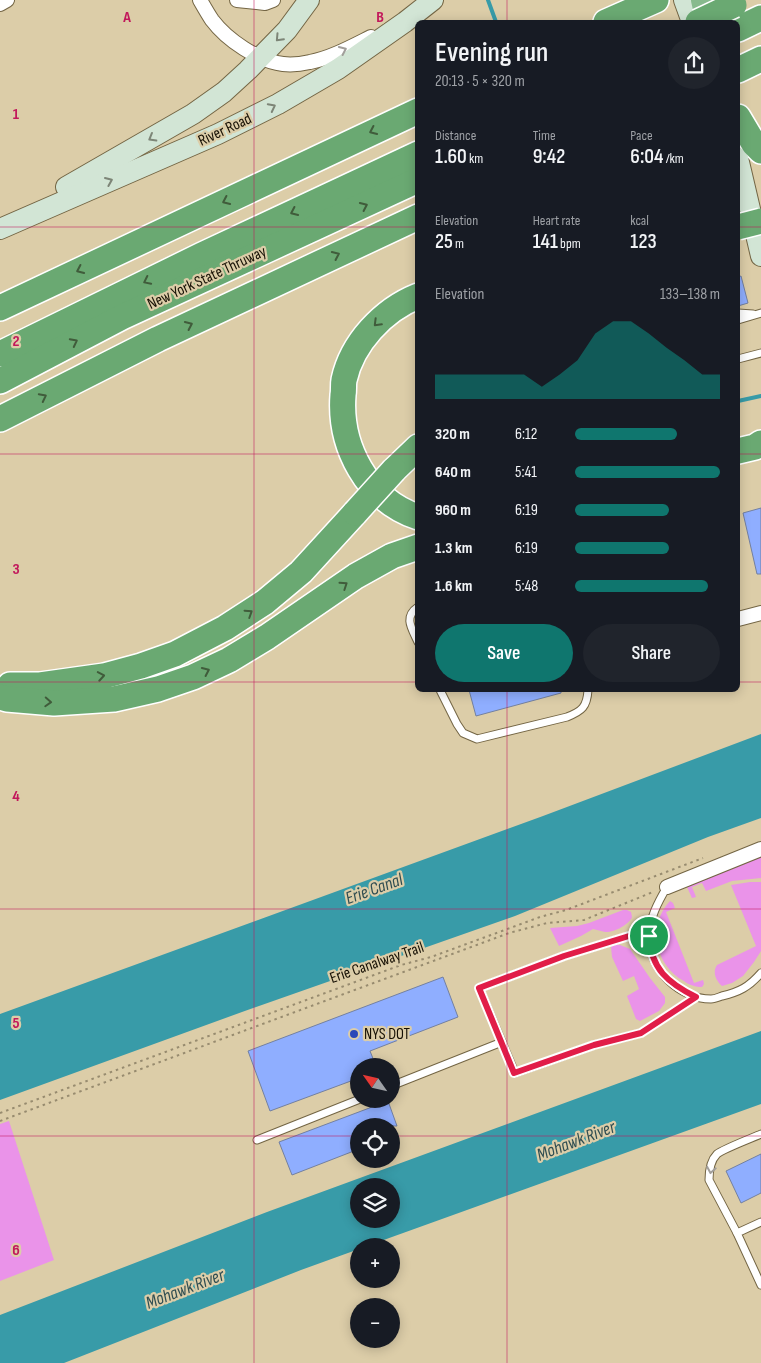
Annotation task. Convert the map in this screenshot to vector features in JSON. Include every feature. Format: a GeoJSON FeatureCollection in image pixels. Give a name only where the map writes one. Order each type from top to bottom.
{"type":"FeatureCollection","features":[{"type":"Feature","properties":{"kind":"highway"},"geometry":{"type":"LineString","coordinates":[[702,0],[706,20]]}},
{"type":"Feature","properties":{"kind":"highway"},"geometry":{"type":"LineString","coordinates":[[611,20],[654,1]]}},
{"type":"Feature","properties":{"kind":"highway"},"geometry":{"type":"LineString","coordinates":[[714,20],[745,16]]}},
{"type":"Feature","properties":{"kind":"highway"},"geometry":{"type":"LineString","coordinates":[[0,308],[415,111]]}},
{"type":"Feature","properties":{"kind":"highway"},"geometry":{"type":"LineString","coordinates":[[740,120],[754,144],[761,151]]}},
{"type":"Feature","properties":{"kind":"highway","name":"New York State Thruway"},"geometry":{"type":"LineString","coordinates":[[0,354],[202,254],[415,155]]}},
{"type":"Feature","properties":{"kind":"highway","name":"New York State Thruway"},"geometry":{"type":"LineString","coordinates":[[0,381],[122,318],[415,181]]}},
{"type":"Feature","properties":{"kind":"highway"},"geometry":{"type":"LineString","coordinates":[[740,216],[761,211]]}},
{"type":"Feature","properties":{"kind":"highway"},"geometry":{"type":"LineString","coordinates":[[0,419],[158,339],[415,218]]}},
{"type":"Feature","properties":{"kind":"highway"},"geometry":{"type":"LineString","coordinates":[[740,227],[761,222]]}},
{"type":"Feature","properties":{"kind":"highway"},"geometry":{"type":"LineString","coordinates":[[414,515],[391,504],[369,484],[347,442],[342,409],[344,380],[352,359],[367,333],[382,318],[407,300],[415,297]]}},
{"type":"Feature","properties":{"kind":"highway"},"geometry":{"type":"LineString","coordinates":[[748,459],[755,446],[761,443]]}},
{"type":"Feature","properties":{"kind":"highway"},"geometry":{"type":"LineString","coordinates":[[0,685],[40,685],[104,676],[175,654],[225,628],[265,602],[301,572],[394,470],[415,450]]}},
{"type":"Feature","properties":{"kind":"highway"},"geometry":{"type":"LineString","coordinates":[[0,698],[54,703],[114,699],[158,689],[193,677],[229,660],[267,637],[356,576],[392,556],[415,548]]}},
{"type":"Feature","properties":{"kind":"main road"},"geometry":{"type":"LineString","coordinates":[[0,228],[28,209],[193,114],[224,92],[261,58],[287,30],[309,0]]}},
{"type":"Feature","properties":{"kind":"main road","name":"River Road"},"geometry":{"type":"LineString","coordinates":[[0,228],[218,134],[278,104],[338,69],[433,0]]}},
{"type":"Feature","properties":{"kind":"main road"},"geometry":{"type":"LineString","coordinates":[[684,0],[691,20]]}},
{"type":"Feature","properties":{"kind":"main road"},"geometry":{"type":"LineString","coordinates":[[740,167],[761,256]]}},
{"type":"Feature","properties":{"kind":"street"},"geometry":{"type":"LineString","coordinates":[[0,4],[8,0]]}},
{"type":"Feature","properties":{"kind":"street"},"geometry":{"type":"LineString","coordinates":[[200,0],[212,20],[229,39],[261,58],[281,64],[311,62],[330,56],[405,22]]}},
{"type":"Feature","properties":{"kind":"street"},"geometry":{"type":"LineString","coordinates":[[237,0],[265,3],[273,0]]}},
{"type":"Feature","properties":{"kind":"street"},"geometry":{"type":"LineString","coordinates":[[740,618],[761,613]]}},
{"type":"Feature","properties":{"kind":"street"},"geometry":{"type":"LineString","coordinates":[[667,887],[761,849]]}},
{"type":"Feature","properties":{"kind":"lane"},"geometry":{"type":"LineString","coordinates":[[740,313],[758,314]]}},
{"type":"Feature","properties":{"kind":"lane"},"geometry":{"type":"LineString","coordinates":[[740,319],[758,314]]}},
{"type":"Feature","properties":{"kind":"lane"},"geometry":{"type":"LineString","coordinates":[[740,358],[761,353]]}},
{"type":"Feature","properties":{"kind":"lane"},"geometry":{"type":"LineString","coordinates":[[415,609],[411,612],[409,618],[415,636]]}},
{"type":"Feature","properties":{"kind":"lane"},"geometry":{"type":"LineString","coordinates":[[441,692],[463,734],[477,739],[567,717],[584,707],[588,692]]}},
{"type":"Feature","properties":{"kind":"lane"},"geometry":{"type":"LineString","coordinates":[[667,887],[656,906],[649,936],[653,957],[660,972],[679,988],[696,997],[712,999],[737,992],[753,982],[761,973]]}},
{"type":"Feature","properties":{"kind":"lane"},"geometry":{"type":"LineString","coordinates":[[649,936],[629,936],[564,956],[479,988],[514,1073],[594,1045],[641,1033],[696,997]]}},
{"type":"Feature","properties":{"kind":"lane"},"geometry":{"type":"LineString","coordinates":[[400,1082],[502,1042]]}},
{"type":"Feature","properties":{"kind":"lane"},"geometry":{"type":"LineString","coordinates":[[257,1140],[350,1103]]}},
{"type":"Feature","properties":{"kind":"lane"},"geometry":{"type":"LineString","coordinates":[[761,1134],[718,1153],[712,1161],[709,1171],[709,1180],[761,1285]]}},
{"type":"Feature","properties":{"kind":"lane"},"geometry":{"type":"LineString","coordinates":[[736,1233],[761,1222]]}},
{"type":"Feature","properties":{"kind":"path","name":"Erie Canalway Trail"},"geometry":{"type":"LineString","coordinates":[[0,1113],[401,965],[431,957],[540,917],[566,910],[706,857]]}},
{"type":"Feature","properties":{"kind":"path"},"geometry":{"type":"LineString","coordinates":[[0,1121],[509,933],[547,923],[584,920],[667,887]]}},
{"type":"Feature","properties":{"kind":"shaded area"},"geometry":{"type":"Polygon","coordinates":[[[761,855],[761,878],[732,881],[706,891],[702,883],[692,887],[696,897],[692,898],[687,887],[708,876],[761,855]]]}},
{"type":"Feature","properties":{"kind":"shaded area"},"geometry":{"type":"Polygon","coordinates":[[[761,882],[761,951],[743,976],[732,983],[722,986],[715,976],[717,965],[756,946],[731,885],[761,882]]]}},
{"type":"Feature","properties":{"kind":"shaded area"},"geometry":{"type":"Polygon","coordinates":[[[670,901],[675,908],[666,912],[694,983],[703,980],[704,984],[702,987],[690,985],[674,974],[666,966],[661,955],[657,933],[658,922],[670,901]]]}},
{"type":"Feature","properties":{"kind":"shaded area"},"geometry":{"type":"Polygon","coordinates":[[[623,910],[631,912],[632,917],[628,923],[620,928],[608,932],[593,929],[559,946],[550,928],[577,926],[623,910]]]}},
{"type":"Feature","properties":{"kind":"shaded area"},"geometry":{"type":"Polygon","coordinates":[[[615,945],[630,949],[665,997],[665,1003],[659,1011],[640,1021],[636,1019],[627,996],[639,989],[634,976],[623,981],[612,957],[611,947],[615,945]]]}},
{"type":"Feature","properties":{"kind":"shaded area"},"geometry":{"type":"Polygon","coordinates":[[[9,1121],[54,1260],[0,1281],[0,1124],[9,1121]]]}},
{"type":"Feature","properties":{"kind":"water","name":"Erie Canal"},"geometry":{"type":"Polygon","coordinates":[[[761,734],[761,818],[708,837],[515,916],[0,1100],[0,1014],[543,816],[761,734]]]}},
{"type":"Feature","properties":{"kind":"water","name":"Mohawk River"},"geometry":{"type":"Polygon","coordinates":[[[761,1031],[761,1104],[389,1238],[350,1238],[350,1252],[64,1363],[0,1363],[0,1315],[350,1182],[350,1228],[400,1228],[400,1178],[360,1178],[387,1168],[400,1168],[400,1163],[761,1031]]]}},
{"type":"Feature","properties":{"kind":"building"},"geometry":{"type":"Polygon","coordinates":[[[740,276],[748,303],[740,305],[740,276]]]}},
{"type":"Feature","properties":{"kind":"building"},"geometry":{"type":"Polygon","coordinates":[[[761,508],[761,574],[757,574],[743,513],[761,508]]]}},
{"type":"Feature","properties":{"kind":"building"},"geometry":{"type":"Polygon","coordinates":[[[470,692],[561,692],[561,693],[476,716],[470,692]]]}},
{"type":"Feature","properties":{"kind":"building","name":"NYS DOT"},"geometry":{"type":"Polygon","coordinates":[[[443,977],[458,1017],[370,1051],[373,1058],[350,1058],[350,1081],[270,1111],[248,1051],[443,977]]]}},
{"type":"Feature","properties":{"kind":"building"},"geometry":{"type":"Polygon","coordinates":[[[369,1108],[391,1108],[394,1118],[350,1118],[350,1152],[292,1175],[279,1142],[369,1108]]]}},
{"type":"Feature","properties":{"kind":"building"},"geometry":{"type":"Polygon","coordinates":[[[761,1154],[761,1193],[741,1203],[726,1171],[761,1154]]]}},
{"type":"Feature","properties":{"kind":"waterway"},"geometry":{"type":"LineString","coordinates":[[488,0],[495,20]]}},
{"type":"Feature","properties":{"kind":"waterway"},"geometry":{"type":"LineString","coordinates":[[740,401],[761,396]]}},
{"type":"Feature","properties":{"kind":"place","name":"NYS DOT"},"geometry":{"type":"Point","coordinates":[354,1034]}},
{"type":"Feature","properties":{"kind":"route"},"geometry":{"type":"LineString","coordinates":[[629,936],[649,936],[653,957],[660,972],[679,988],[696,997],[641,1033],[594,1045],[514,1073],[479,988],[564,956],[629,936]]}}]}
